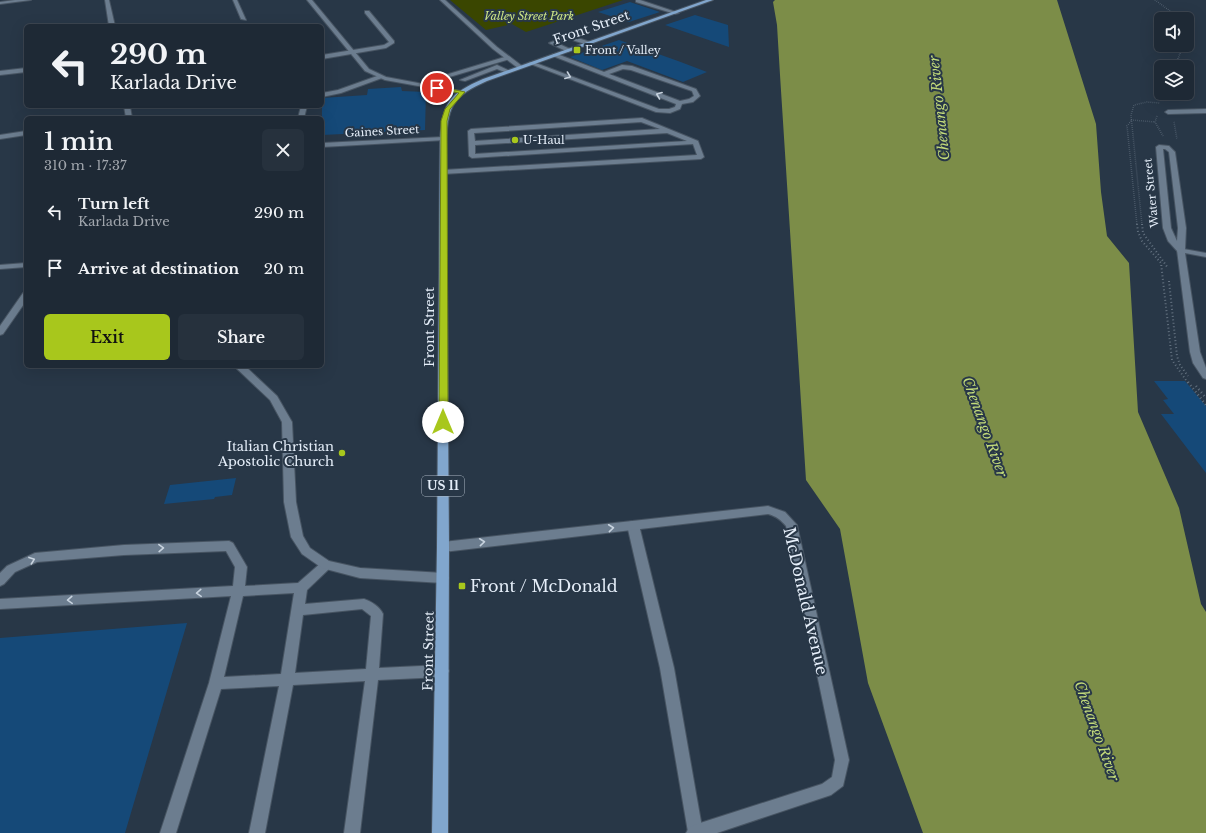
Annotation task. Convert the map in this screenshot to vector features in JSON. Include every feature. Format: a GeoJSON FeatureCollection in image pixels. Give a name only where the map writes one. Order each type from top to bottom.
{"type":"FeatureCollection","features":[{"type":"Feature","properties":{"kind":"main road","name":"Front Street"},"geometry":{"type":"LineString","coordinates":[[440,833],[443,578],[443,139],[446,114],[453,102],[463,92],[479,82],[711,0]]}},
{"type":"Feature","properties":{"kind":"street"},"geometry":{"type":"LineString","coordinates":[[0,3],[29,0]]}},
{"type":"Feature","properties":{"kind":"street"},"geometry":{"type":"LineString","coordinates":[[107,0],[112,24]]}},
{"type":"Feature","properties":{"kind":"street"},"geometry":{"type":"LineString","coordinates":[[234,0],[244,19]]}},
{"type":"Feature","properties":{"kind":"street"},"geometry":{"type":"LineString","coordinates":[[309,0],[367,70],[380,76],[463,92]]}},
{"type":"Feature","properties":{"kind":"street"},"geometry":{"type":"LineString","coordinates":[[442,0],[495,48],[520,67]]}},
{"type":"Feature","properties":{"kind":"street"},"geometry":{"type":"LineString","coordinates":[[638,1],[677,13]]}},
{"type":"Feature","properties":{"kind":"street"},"geometry":{"type":"LineString","coordinates":[[324,57],[386,46],[392,42],[367,12]]}},
{"type":"Feature","properties":{"kind":"street"},"geometry":{"type":"LineString","coordinates":[[568,50],[552,43],[569,38],[588,43]]}},
{"type":"Feature","properties":{"kind":"street"},"geometry":{"type":"LineString","coordinates":[[555,54],[604,74],[679,103],[691,101],[697,96],[694,90],[632,68],[622,67],[604,74]]}},
{"type":"Feature","properties":{"kind":"street"},"geometry":{"type":"LineString","coordinates":[[425,85],[444,77],[508,58]]}},
{"type":"Feature","properties":{"kind":"street"},"geometry":{"type":"LineString","coordinates":[[532,63],[658,111],[670,111],[678,108],[679,103]]}},
{"type":"Feature","properties":{"kind":"street"},"geometry":{"type":"LineString","coordinates":[[489,64],[508,71]]}},
{"type":"Feature","properties":{"kind":"street"},"geometry":{"type":"LineString","coordinates":[[463,80],[497,67]]}},
{"type":"Feature","properties":{"kind":"street"},"geometry":{"type":"LineString","coordinates":[[0,73],[24,70]]}},
{"type":"Feature","properties":{"kind":"street"},"geometry":{"type":"LineString","coordinates":[[324,95],[339,92],[380,76]]}},
{"type":"Feature","properties":{"kind":"street"},"geometry":{"type":"LineString","coordinates":[[444,77],[479,82]]}},
{"type":"Feature","properties":{"kind":"street"},"geometry":{"type":"LineString","coordinates":[[1168,112],[1206,111]]}},
{"type":"Feature","properties":{"kind":"street"},"geometry":{"type":"LineString","coordinates":[[443,172],[701,157],[696,142],[642,120],[471,131],[472,156],[696,142]]}},
{"type":"Feature","properties":{"kind":"street"},"geometry":{"type":"LineString","coordinates":[[471,143],[670,131]]}},
{"type":"Feature","properties":{"kind":"street"},"geometry":{"type":"LineString","coordinates":[[0,137],[24,133]]}},
{"type":"Feature","properties":{"kind":"street","name":"Gaines Street"},"geometry":{"type":"LineString","coordinates":[[324,145],[443,139]]}},
{"type":"Feature","properties":{"kind":"street","name":"Water Street"},"geometry":{"type":"LineString","coordinates":[[1181,250],[1171,239],[1167,228],[1159,148],[1161,147],[1170,148],[1172,152],[1182,228],[1181,250],[1195,352],[1198,363],[1206,376]]}},
{"type":"Feature","properties":{"kind":"street"},"geometry":{"type":"LineString","coordinates":[[1181,250],[1206,255]]}},
{"type":"Feature","properties":{"kind":"street"},"geometry":{"type":"LineString","coordinates":[[0,267],[24,265]]}},
{"type":"Feature","properties":{"kind":"street"},"geometry":{"type":"LineString","coordinates":[[0,332],[24,298]]}},
{"type":"Feature","properties":{"kind":"street"},"geometry":{"type":"LineString","coordinates":[[241,368],[274,398],[287,422],[290,502],[297,537],[306,551],[326,565],[360,573],[443,578]]}},
{"type":"Feature","properties":{"kind":"street","name":"McDonald Avenue"},"geometry":{"type":"LineString","coordinates":[[443,547],[768,510],[778,512],[785,517],[790,525],[842,760],[838,781],[826,790],[695,833]]}},
{"type":"Feature","properties":{"kind":"street"},"geometry":{"type":"LineString","coordinates":[[632,525],[667,668],[695,833]]}},
{"type":"Feature","properties":{"kind":"street"},"geometry":{"type":"LineString","coordinates":[[0,581],[11,569],[35,558],[124,550],[229,546],[241,567],[238,591],[216,683],[168,833]]}},
{"type":"Feature","properties":{"kind":"street"},"geometry":{"type":"LineString","coordinates":[[0,604],[300,588],[326,565]]}},
{"type":"Feature","properties":{"kind":"street"},"geometry":{"type":"LineString","coordinates":[[257,833],[287,679],[300,588]]}},
{"type":"Feature","properties":{"kind":"street"},"geometry":{"type":"LineString","coordinates":[[297,610],[364,604],[377,614],[372,674],[352,833]]}},
{"type":"Feature","properties":{"kind":"street"},"geometry":{"type":"LineString","coordinates":[[216,683],[442,671]]}},
{"type":"Feature","properties":{"kind":"path"},"geometry":{"type":"LineString","coordinates":[[1155,0],[1172,12]]}},
{"type":"Feature","properties":{"kind":"path"},"geometry":{"type":"LineString","coordinates":[[1172,104],[1173,100]]}},
{"type":"Feature","properties":{"kind":"path"},"geometry":{"type":"LineString","coordinates":[[1163,104],[1150,102],[1134,105],[1131,120],[1143,233],[1166,262],[1169,273]]}},
{"type":"Feature","properties":{"kind":"path"},"geometry":{"type":"LineString","coordinates":[[1131,120],[1155,122]]}},
{"type":"Feature","properties":{"kind":"path"},"geometry":{"type":"LineString","coordinates":[[1131,120],[1127,126],[1138,232],[1142,240],[1161,264],[1172,360],[1177,369],[1206,405]]}},
{"type":"Feature","properties":{"kind":"path"},"geometry":{"type":"LineString","coordinates":[[1169,281],[1177,356],[1180,365],[1189,377]]}},
{"type":"Feature","properties":{"kind":"path"},"geometry":{"type":"LineString","coordinates":[[1193,383],[1206,398]]}},
{"type":"Feature","properties":{"kind":"green space","name":"Valley Street Park"},"geometry":{"type":"Polygon","coordinates":[[[450,0],[623,0],[526,32],[512,24],[486,30],[450,0]]]}},
{"type":"Feature","properties":{"kind":"water","name":"Chenango River"},"geometry":{"type":"Polygon","coordinates":[[[775,0],[1057,0],[1096,124],[1101,192],[1107,236],[1129,263],[1138,412],[1179,508],[1201,604],[1206,612],[1206,833],[923,833],[868,683],[840,529],[806,480],[777,25],[773,2],[775,0]]]}},
{"type":"Feature","properties":{"kind":"building"},"geometry":{"type":"Polygon","coordinates":[[[630,2],[660,12],[629,22],[598,12],[630,2]]]}},
{"type":"Feature","properties":{"kind":"building"},"geometry":{"type":"Polygon","coordinates":[[[695,15],[728,25],[729,47],[665,25],[695,15]]]}},
{"type":"Feature","properties":{"kind":"building"},"geometry":{"type":"Polygon","coordinates":[[[619,40],[707,72],[683,82],[627,61],[602,70],[570,57],[619,40]]]}},
{"type":"Feature","properties":{"kind":"building"},"geometry":{"type":"Polygon","coordinates":[[[401,87],[402,91],[426,92],[425,130],[324,135],[324,116],[322,116],[322,108],[324,108],[324,98],[367,95],[368,89],[401,87]]]}},
{"type":"Feature","properties":{"kind":"building"},"geometry":{"type":"Polygon","coordinates":[[[1154,381],[1185,381],[1206,406],[1206,473],[1161,414],[1174,414],[1163,400],[1168,399],[1154,381]]]}},
{"type":"Feature","properties":{"kind":"building"},"geometry":{"type":"Polygon","coordinates":[[[236,478],[232,495],[215,497],[214,499],[164,504],[170,485],[236,478]]]}},
{"type":"Feature","properties":{"kind":"building"},"geometry":{"type":"Polygon","coordinates":[[[187,623],[125,833],[0,833],[0,638],[187,623]]]}},
{"type":"Feature","properties":{"kind":"place","name":"Front / Valley"},"geometry":{"type":"Point","coordinates":[577,50]}},
{"type":"Feature","properties":{"kind":"place","name":"U-Haul"},"geometry":{"type":"Point","coordinates":[515,140]}},
{"type":"Feature","properties":{"kind":"place","name":"Italian Christian Apostolic Church"},"geometry":{"type":"Point","coordinates":[342,453]}},
{"type":"Feature","properties":{"kind":"place","name":"Front / McDonald"},"geometry":{"type":"Point","coordinates":[462,586]}},
{"type":"Feature","properties":{"kind":"route"},"geometry":{"type":"LineString","coordinates":[[437,88],[463,92],[448,109],[444,121],[443,422]]}}]}
